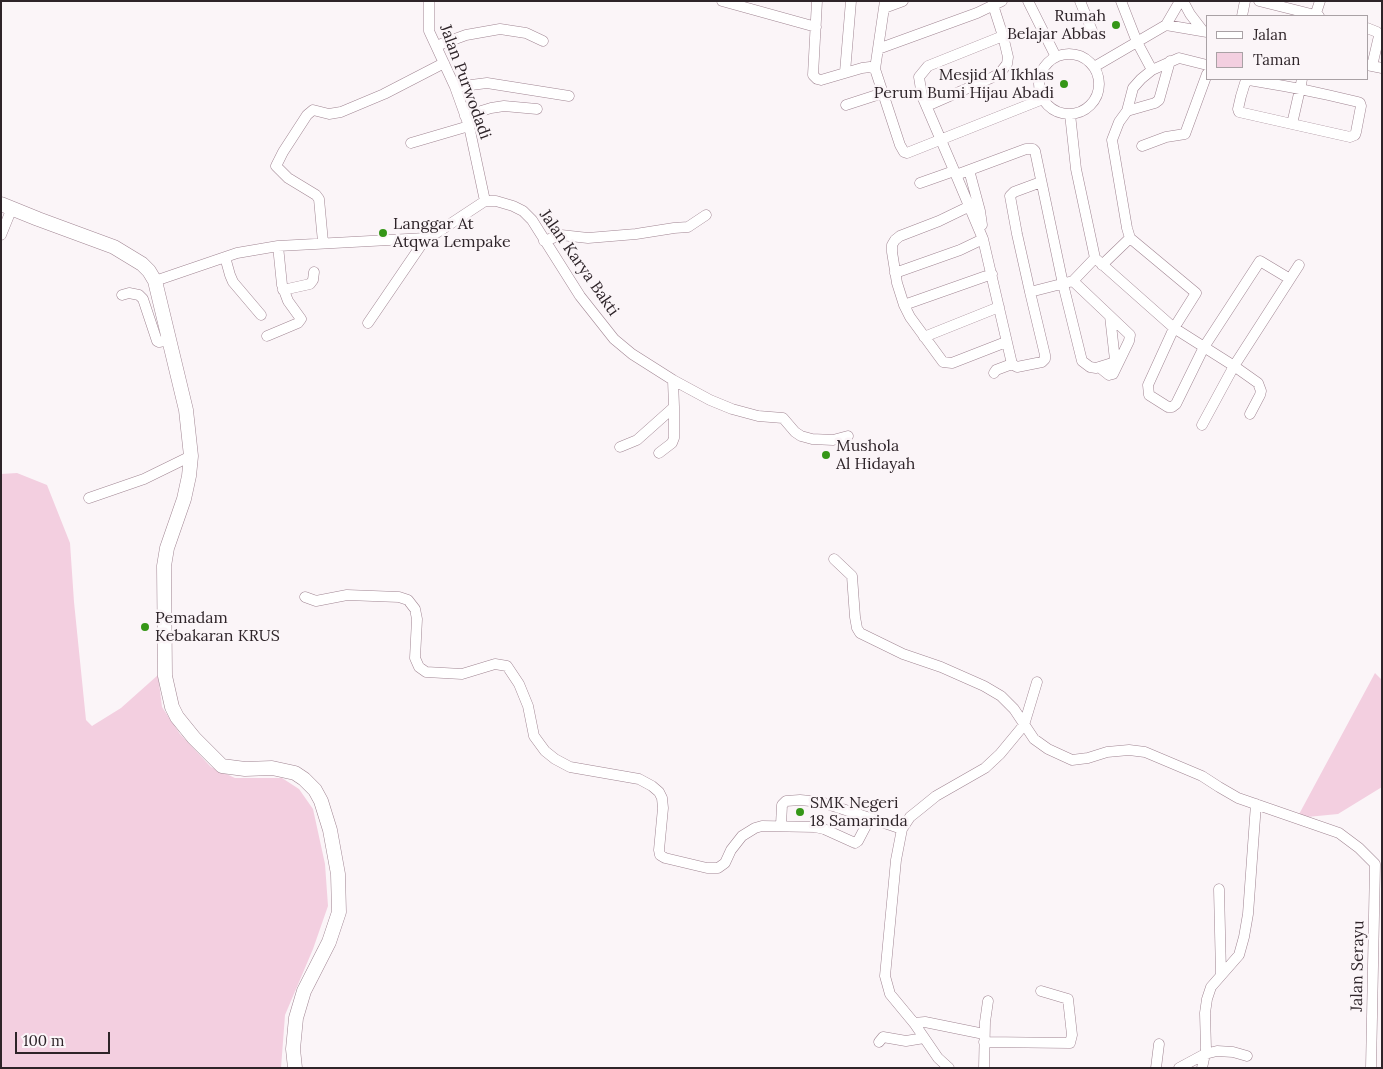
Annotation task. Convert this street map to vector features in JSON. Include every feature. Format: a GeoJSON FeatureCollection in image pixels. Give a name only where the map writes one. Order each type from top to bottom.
{"type":"FeatureCollection","features":[{"type":"Feature","properties":{"kind":"highway"},"geometry":{"type":"LineString","coordinates":[[6,206],[38,220],[114,247],[150,270],[155,281],[186,410],[191,456],[184,499],[167,548],[164,566],[165,676],[172,708],[194,738],[222,766],[245,769],[272,768],[295,773],[304,779],[315,790],[321,801],[330,830],[338,874],[339,912],[329,942],[304,991],[296,1018],[293,1049],[295,1068]]}},
{"type":"Feature","properties":{"kind":"street","name":"Jalan Purwodadi"},"geometry":{"type":"LineString","coordinates":[[429,1],[429,31],[455,87],[467,121],[485,201]]}},
{"type":"Feature","properties":{"kind":"street"},"geometry":{"type":"LineString","coordinates":[[722,1],[816,27]]}},
{"type":"Feature","properties":{"kind":"street"},"geometry":{"type":"LineString","coordinates":[[817,1],[813,75],[821,80],[866,67],[874,69]]}},
{"type":"Feature","properties":{"kind":"street"},"geometry":{"type":"LineString","coordinates":[[845,72],[851,1]]}},
{"type":"Feature","properties":{"kind":"street"},"geometry":{"type":"LineString","coordinates":[[903,1],[884,5],[874,69],[904,152],[907,154],[912,153],[1043,99]]}},
{"type":"Feature","properties":{"kind":"street"},"geometry":{"type":"LineString","coordinates":[[1028,1],[1056,57]]}},
{"type":"Feature","properties":{"kind":"street"},"geometry":{"type":"LineString","coordinates":[[1080,1],[1093,33]]}},
{"type":"Feature","properties":{"kind":"street"},"geometry":{"type":"LineString","coordinates":[[1094,67],[1166,25],[1182,1],[1190,14],[1205,31]]}},
{"type":"Feature","properties":{"kind":"street"},"geometry":{"type":"LineString","coordinates":[[1242,15],[1245,1]]}},
{"type":"Feature","properties":{"kind":"street"},"geometry":{"type":"LineString","coordinates":[[1259,1],[1313,15]]}},
{"type":"Feature","properties":{"kind":"street"},"geometry":{"type":"LineString","coordinates":[[1317,15],[1320,1]]}},
{"type":"Feature","properties":{"kind":"street"},"geometry":{"type":"LineString","coordinates":[[878,49],[998,3],[1008,64],[1000,73],[927,106]]}},
{"type":"Feature","properties":{"kind":"street"},"geometry":{"type":"LineString","coordinates":[[1125,4],[1137,42],[1152,70]]}},
{"type":"Feature","properties":{"kind":"street"},"geometry":{"type":"LineString","coordinates":[[1166,25],[1205,31]]}},
{"type":"Feature","properties":{"kind":"street"},"geometry":{"type":"LineString","coordinates":[[1368,28],[1377,32],[1379,36],[1373,66]]}},
{"type":"Feature","properties":{"kind":"street"},"geometry":{"type":"LineString","coordinates":[[436,46],[466,35],[500,29],[526,33],[543,41]]}},
{"type":"Feature","properties":{"kind":"street"},"geometry":{"type":"LineString","coordinates":[[1004,36],[928,66],[921,73],[919,82],[927,106],[982,237],[992,274],[1006,342],[1012,364],[1017,367],[1042,362],[1045,359],[1045,355],[1016,234],[1010,196],[1014,192],[1041,182]]}},
{"type":"Feature","properties":{"kind":"street"},"geometry":{"type":"LineString","coordinates":[[1066,54],[1076,55],[1094,67],[1099,87],[1096,98],[1081,112],[1060,113],[1050,107],[1043,99],[1040,90],[1042,71],[1056,57],[1066,54]]}},
{"type":"Feature","properties":{"kind":"street"},"geometry":{"type":"LineString","coordinates":[[1206,65],[1179,58],[1152,70],[1136,83],[1126,111],[1119,122],[1112,140],[1130,238],[1196,293],[1174,328],[1148,385],[1149,395],[1168,407],[1174,407],[1204,347],[1260,261],[1290,279]]}},
{"type":"Feature","properties":{"kind":"street"},"geometry":{"type":"LineString","coordinates":[[1126,111],[1155,103],[1158,100],[1170,61]]}},
{"type":"Feature","properties":{"kind":"street"},"geometry":{"type":"LineString","coordinates":[[323,242],[319,199],[316,195],[288,178],[276,166],[307,115],[313,110],[332,114],[341,112],[384,94],[444,63]]}},
{"type":"Feature","properties":{"kind":"street"},"geometry":{"type":"LineString","coordinates":[[1142,146],[1166,137],[1185,134],[1206,77]]}},
{"type":"Feature","properties":{"kind":"street"},"geometry":{"type":"LineString","coordinates":[[1246,80],[1301,84],[1360,103],[1356,132],[1352,137],[1239,112],[1238,109],[1246,80]]}},
{"type":"Feature","properties":{"kind":"street"},"geometry":{"type":"LineString","coordinates":[[455,87],[487,83],[569,96]]}},
{"type":"Feature","properties":{"kind":"street"},"geometry":{"type":"LineString","coordinates":[[1292,124],[1301,84]]}},
{"type":"Feature","properties":{"kind":"street"},"geometry":{"type":"LineString","coordinates":[[846,105],[883,93]]}},
{"type":"Feature","properties":{"kind":"street"},"geometry":{"type":"LineString","coordinates":[[411,143],[467,121],[491,108],[504,106],[537,108]]}},
{"type":"Feature","properties":{"kind":"street"},"geometry":{"type":"LineString","coordinates":[[1070,114],[1076,169],[1098,262],[1174,328],[1255,381],[1260,387],[1260,395],[1250,414]]}},
{"type":"Feature","properties":{"kind":"street"},"geometry":{"type":"LineString","coordinates":[[920,183],[969,170],[1029,148],[1036,151],[1041,182],[1068,283],[1082,362],[1090,367],[1099,367],[1108,375],[1115,373],[1117,361],[1110,316]]}},
{"type":"Feature","properties":{"kind":"street"},"geometry":{"type":"LineString","coordinates":[[969,170],[980,211],[982,237]]}},
{"type":"Feature","properties":{"kind":"street"},"geometry":{"type":"LineString","coordinates":[[155,281],[225,257],[278,246],[323,242],[426,238],[485,201]]}},
{"type":"Feature","properties":{"kind":"street","name":"Jalan Karya Bakti"},"geometry":{"type":"LineString","coordinates":[[485,201],[496,201],[523,211],[532,220],[580,296],[614,339],[632,354],[673,380],[710,400],[732,409],[758,416],[783,418],[797,434],[812,439],[834,440],[848,436]]}},
{"type":"Feature","properties":{"kind":"street"},"geometry":{"type":"LineString","coordinates":[[1,235],[6,206]]}},
{"type":"Feature","properties":{"kind":"street"},"geometry":{"type":"LineString","coordinates":[[970,206],[939,221],[900,236],[895,240],[892,245],[895,273],[904,305],[924,337],[943,362],[949,363],[1006,342]]}},
{"type":"Feature","properties":{"kind":"street"},"geometry":{"type":"LineString","coordinates":[[544,241],[561,235],[588,238],[688,228],[706,215]]}},
{"type":"Feature","properties":{"kind":"street"},"geometry":{"type":"LineString","coordinates":[[895,273],[960,250],[982,237]]}},
{"type":"Feature","properties":{"kind":"street"},"geometry":{"type":"LineString","coordinates":[[368,323],[426,238]]}},
{"type":"Feature","properties":{"kind":"street"},"geometry":{"type":"LineString","coordinates":[[1030,292],[1068,283],[1130,238]]}},
{"type":"Feature","properties":{"kind":"street"},"geometry":{"type":"LineString","coordinates":[[267,336],[298,323],[301,319],[288,301],[283,290],[278,246]]}},
{"type":"Feature","properties":{"kind":"street"},"geometry":{"type":"LineString","coordinates":[[225,257],[233,282],[261,315]]}},
{"type":"Feature","properties":{"kind":"street"},"geometry":{"type":"LineString","coordinates":[[1202,425],[1234,366],[1299,265]]}},
{"type":"Feature","properties":{"kind":"street"},"geometry":{"type":"LineString","coordinates":[[283,290],[310,284],[313,280],[314,272]]}},
{"type":"Feature","properties":{"kind":"street"},"geometry":{"type":"LineString","coordinates":[[904,305],[992,274]]}},
{"type":"Feature","properties":{"kind":"street"},"geometry":{"type":"LineString","coordinates":[[1068,283],[1110,316],[1130,335],[1129,341],[1117,361]]}},
{"type":"Feature","properties":{"kind":"street"},"geometry":{"type":"LineString","coordinates":[[122,295],[129,293],[139,295],[143,299],[157,341],[169,340]]}},
{"type":"Feature","properties":{"kind":"street"},"geometry":{"type":"LineString","coordinates":[[924,337],[999,307]]}},
{"type":"Feature","properties":{"kind":"street"},"geometry":{"type":"LineString","coordinates":[[994,373],[996,370],[1012,364]]}},
{"type":"Feature","properties":{"kind":"street"},"geometry":{"type":"LineString","coordinates":[[659,453],[668,447],[674,438],[673,380]]}},
{"type":"Feature","properties":{"kind":"street"},"geometry":{"type":"LineString","coordinates":[[620,447],[637,440],[674,407]]}},
{"type":"Feature","properties":{"kind":"street"},"geometry":{"type":"LineString","coordinates":[[89,498],[144,480],[191,456]]}},
{"type":"Feature","properties":{"kind":"street"},"geometry":{"type":"LineString","coordinates":[[834,559],[852,576],[855,618],[860,634],[903,654],[941,667],[984,686],[1001,696],[1014,709],[1034,739],[1048,749],[1072,760],[1088,758],[1107,752],[1128,750],[1145,752],[1202,776],[1238,798],[1256,804],[1248,914],[1244,937],[1239,955],[1211,987],[1205,1013],[1205,1054],[1202,1068]]}},
{"type":"Feature","properties":{"kind":"street"},"geometry":{"type":"LineString","coordinates":[[305,596],[316,601],[347,595],[408,600],[415,609],[417,619],[415,658],[419,667],[426,672],[462,674],[495,664],[507,666],[519,684],[528,706],[534,736],[544,751],[570,767],[639,779],[659,792],[664,808],[659,850],[660,855],[665,858],[707,868],[718,868],[725,863],[738,840],[747,832],[762,826],[824,829],[855,843],[858,841],[870,818]]}},
{"type":"Feature","properties":{"kind":"street"},"geometry":{"type":"LineString","coordinates":[[949,1068],[938,1058],[914,1023],[890,994],[885,976],[896,860],[902,829],[910,817],[936,796],[985,768],[1000,754],[1024,725],[1037,682]]}},
{"type":"Feature","properties":{"kind":"street"},"geometry":{"type":"LineString","coordinates":[[781,826],[782,805],[786,801],[821,802],[902,829]]}},
{"type":"Feature","properties":{"kind":"street","name":"Jalan Serayu"},"geometry":{"type":"LineString","coordinates":[[1256,804],[1340,833],[1355,843],[1375,864],[1377,998],[1371,1068]]}},
{"type":"Feature","properties":{"kind":"street"},"geometry":{"type":"LineString","coordinates":[[1219,889],[1222,974]]}},
{"type":"Feature","properties":{"kind":"street"},"geometry":{"type":"LineString","coordinates":[[914,1023],[925,1022],[984,1038],[1070,1043],[1072,1035],[1068,998],[1041,991]]}},
{"type":"Feature","properties":{"kind":"street"},"geometry":{"type":"LineString","coordinates":[[984,1068],[984,1038],[988,1001]]}},
{"type":"Feature","properties":{"kind":"street"},"geometry":{"type":"LineString","coordinates":[[879,1042],[883,1037],[906,1041],[924,1038]]}},
{"type":"Feature","properties":{"kind":"street"},"geometry":{"type":"LineString","coordinates":[[1156,1068],[1159,1044]]}},
{"type":"Feature","properties":{"kind":"street"},"geometry":{"type":"LineString","coordinates":[[1179,1068],[1205,1054],[1224,1050],[1247,1056]]}},
{"type":"Feature","properties":{"kind":"green space"},"geometry":{"type":"Polygon","coordinates":[[[17,473],[47,485],[70,543],[86,720],[92,726],[121,708],[158,675],[162,707],[180,734],[211,767],[235,778],[282,778],[299,789],[313,809],[325,864],[328,906],[313,949],[285,1015],[281,1068],[1,1068],[1,474],[17,473]]]}},
{"type":"Feature","properties":{"kind":"green space"},"geometry":{"type":"Polygon","coordinates":[[[1375,673],[1382,680],[1382,787],[1338,814],[1297,818],[1375,673]]]}},
{"type":"Feature","properties":{"kind":"place","name":"Rumah Belajar Abbas"},"geometry":{"type":"Point","coordinates":[1116,25]}},
{"type":"Feature","properties":{"kind":"place","name":"Mesjid Al Ikhlas Perum Bumi Hijau Abadi"},"geometry":{"type":"Point","coordinates":[1064,84]}},
{"type":"Feature","properties":{"kind":"place","name":"Langgar At Atqwa Lempake"},"geometry":{"type":"Point","coordinates":[383,233]}},
{"type":"Feature","properties":{"kind":"place","name":"Mushola Al Hidayah"},"geometry":{"type":"Point","coordinates":[826,455]}},
{"type":"Feature","properties":{"kind":"place","name":"Pemadam Kebakaran KRUS"},"geometry":{"type":"Point","coordinates":[145,627]}},
{"type":"Feature","properties":{"kind":"place","name":"SMK Negeri 18 Samarinda"},"geometry":{"type":"Point","coordinates":[800,812]}}]}
